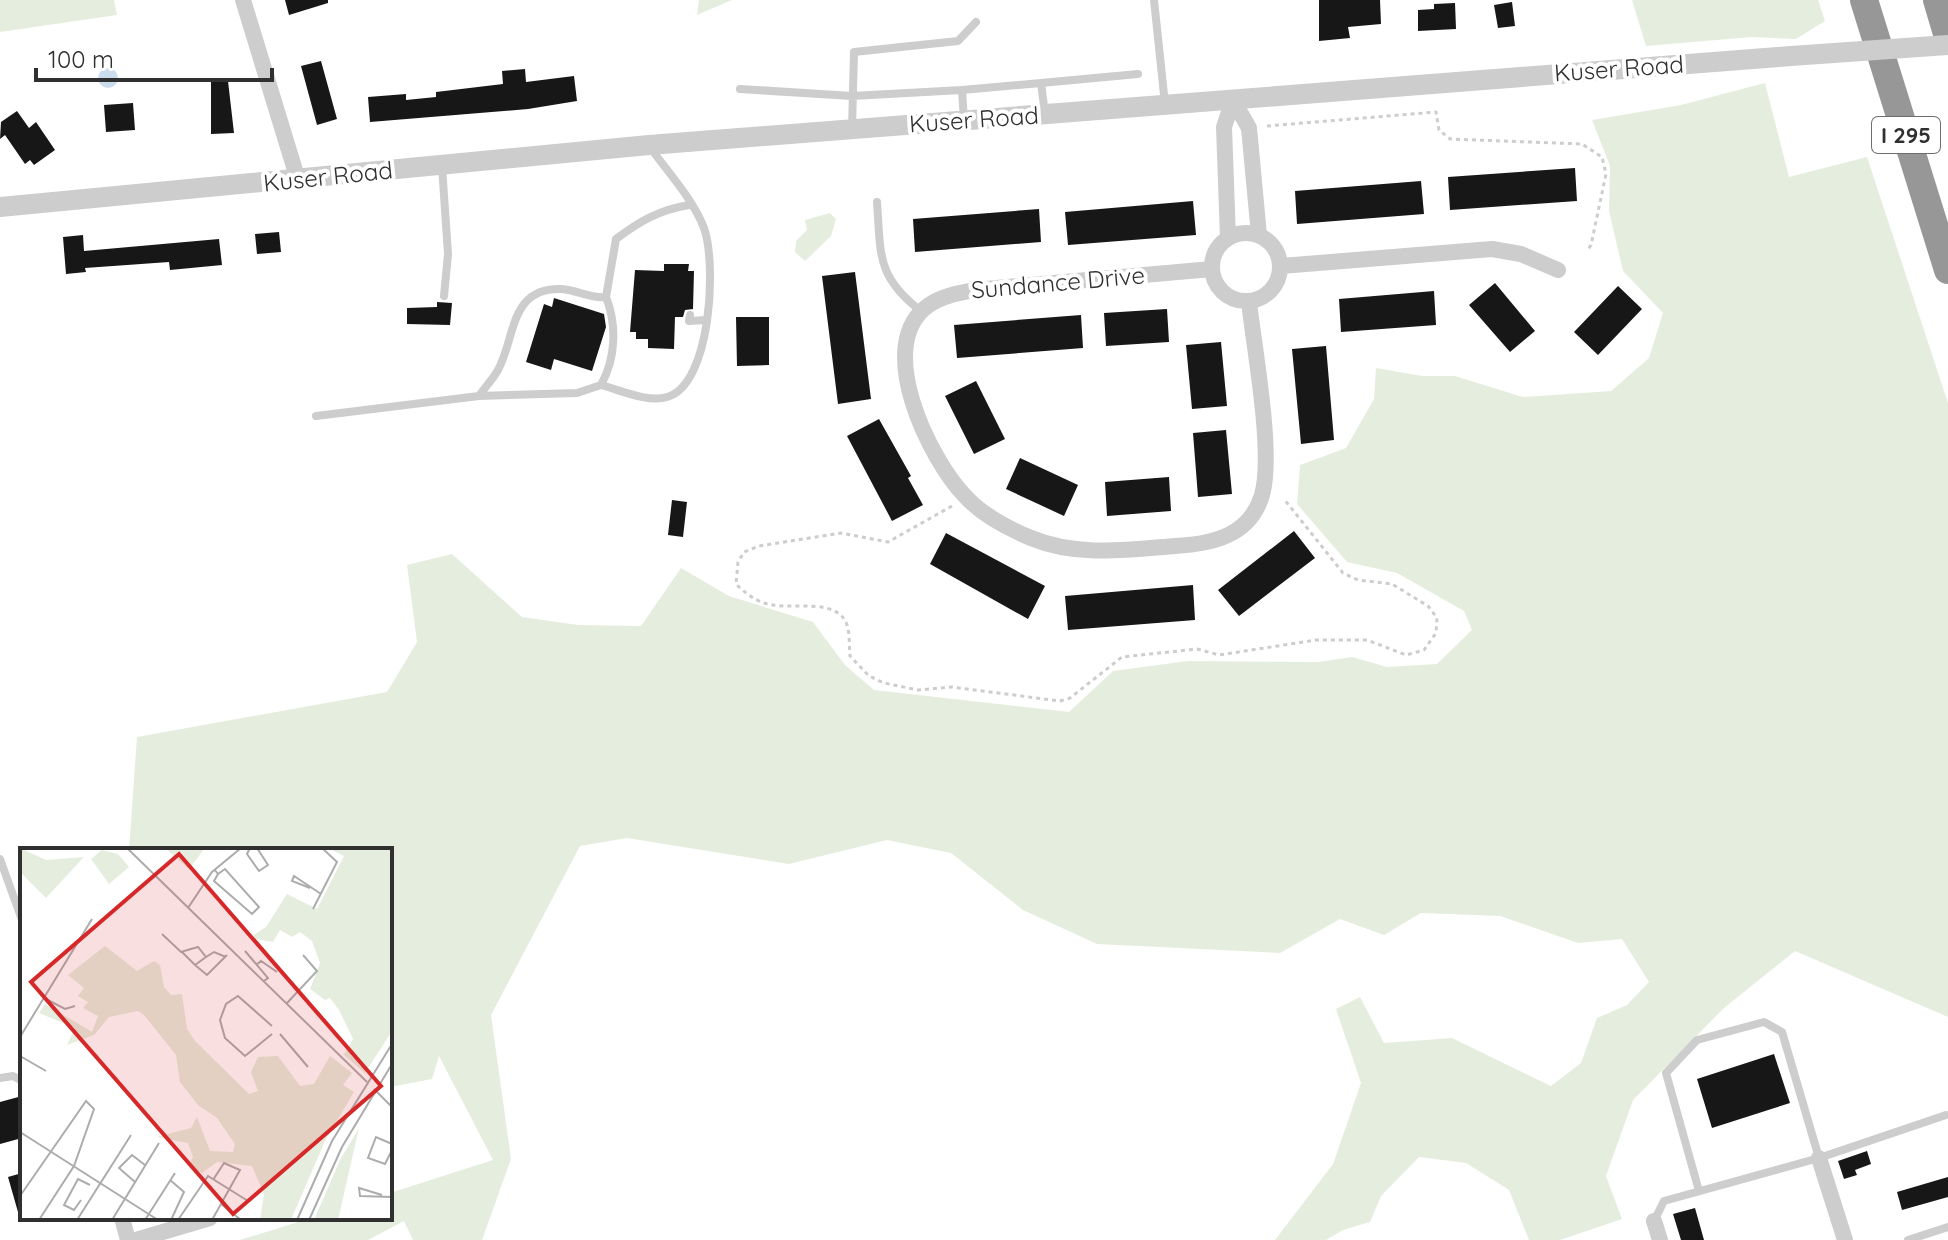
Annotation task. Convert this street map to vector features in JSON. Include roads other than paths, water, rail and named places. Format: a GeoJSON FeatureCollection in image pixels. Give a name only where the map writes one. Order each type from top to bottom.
{"type":"FeatureCollection","features":[{"type":"Feature","properties":{"kind":"highway","name":"I 295"},"geometry":{"type":"LineString","coordinates":[[1864,0],[1948,270]]}},
{"type":"Feature","properties":{"kind":"highway"},"geometry":{"type":"LineString","coordinates":[[1937,0],[1948,37]]}},
{"type":"Feature","properties":{"kind":"street"},"geometry":{"type":"LineString","coordinates":[[243,0],[298,180]]}},
{"type":"Feature","properties":{"kind":"street","name":"Kuser Road"},"geometry":{"type":"LineString","coordinates":[[0,207],[649,145],[1948,45]]}},
{"type":"Feature","properties":{"kind":"street"},"geometry":{"type":"LineString","coordinates":[[1233,100],[1249,128],[1259,235]]}},
{"type":"Feature","properties":{"kind":"street"},"geometry":{"type":"LineString","coordinates":[[1228,238],[1224,127],[1233,100]]}},
{"type":"Feature","properties":{"kind":"street"},"geometry":{"type":"LineString","coordinates":[[1244,233],[1259,235],[1275,248],[1281,266],[1278,281],[1269,293],[1249,302],[1223,293],[1212,269],[1216,251],[1228,238],[1244,233]]}},
{"type":"Feature","properties":{"kind":"street"},"geometry":{"type":"LineString","coordinates":[[1281,266],[1492,249],[1521,254],[1558,270]]}},
{"type":"Feature","properties":{"kind":"street","name":"Sundance Drive"},"geometry":{"type":"LineString","coordinates":[[922,312],[936,301],[974,290],[1212,269]]}},
{"type":"Feature","properties":{"kind":"street"},"geometry":{"type":"LineString","coordinates":[[922,312],[912,330],[906,353],[912,399],[929,447],[959,489],[988,516],[1028,537],[1059,547],[1117,551],[1214,541],[1241,529],[1256,510],[1262,494],[1264,450],[1249,302]]}},
{"type":"Feature","properties":{"kind":"street"},"geometry":{"type":"LineString","coordinates":[[1819,1158],[1845,1240]]}},
{"type":"Feature","properties":{"kind":"street"},"geometry":{"type":"LineString","coordinates":[[123,1220],[128,1240]]}},
{"type":"Feature","properties":{"kind":"street"},"geometry":{"type":"LineString","coordinates":[[136,1240],[203,1220]]}},
{"type":"Feature","properties":{"kind":"street"},"geometry":{"type":"LineString","coordinates":[[1654,1221],[1660,1240]]}},
{"type":"Feature","properties":{"kind":"lane"},"geometry":{"type":"LineString","coordinates":[[1154,0],[1165,105]]}},
{"type":"Feature","properties":{"kind":"lane"},"geometry":{"type":"LineString","coordinates":[[852,130],[854,52],[958,41],[976,22]]}},
{"type":"Feature","properties":{"kind":"lane"},"geometry":{"type":"LineString","coordinates":[[740,89],[852,96],[962,90],[1138,74]]}},
{"type":"Feature","properties":{"kind":"lane"},"geometry":{"type":"LineString","coordinates":[[1041,83],[1045,115]]}},
{"type":"Feature","properties":{"kind":"lane"},"geometry":{"type":"LineString","coordinates":[[962,90],[964,121]]}},
{"type":"Feature","properties":{"kind":"lane"},"geometry":{"type":"LineString","coordinates":[[316,416],[479,396],[577,393],[601,385],[664,399],[676,394],[697,369],[711,269],[704,228],[649,145]]}},
{"type":"Feature","properties":{"kind":"lane"},"geometry":{"type":"LineString","coordinates":[[442,166],[448,254],[444,296]]}},
{"type":"Feature","properties":{"kind":"lane"},"geometry":{"type":"LineString","coordinates":[[877,202],[881,254],[888,281],[922,312]]}},
{"type":"Feature","properties":{"kind":"lane"},"geometry":{"type":"LineString","coordinates":[[601,385],[609,370],[614,318],[606,297],[616,239],[652,214],[689,205]]}},
{"type":"Feature","properties":{"kind":"lane"},"geometry":{"type":"LineString","coordinates":[[479,396],[498,369],[519,310],[526,300],[538,293],[562,289],[606,297]]}},
{"type":"Feature","properties":{"kind":"lane"},"geometry":{"type":"LineString","coordinates":[[690,315],[689,321],[706,320]]}},
{"type":"Feature","properties":{"kind":"lane"},"geometry":{"type":"LineString","coordinates":[[0,859],[20,914]]}},
{"type":"Feature","properties":{"kind":"lane"},"geometry":{"type":"LineString","coordinates":[[1699,1191],[1666,1073],[1697,1040],[1764,1022],[1782,1032],[1819,1158]]}},
{"type":"Feature","properties":{"kind":"lane"},"geometry":{"type":"LineString","coordinates":[[0,1078],[13,1076],[20,1080]]}},
{"type":"Feature","properties":{"kind":"lane"},"geometry":{"type":"LineString","coordinates":[[1654,1221],[1664,1201],[1819,1158],[1946,1115]]}},
{"type":"Feature","properties":{"kind":"lane"},"geometry":{"type":"LineString","coordinates":[[1908,1240],[1948,1227]]}},
{"type":"Feature","properties":{"kind":"water"},"geometry":{"type":"Polygon","coordinates":[[[108,68],[115,71],[118,78],[115,85],[108,88],[101,85],[98,78],[101,71],[108,68]]]}}]}
